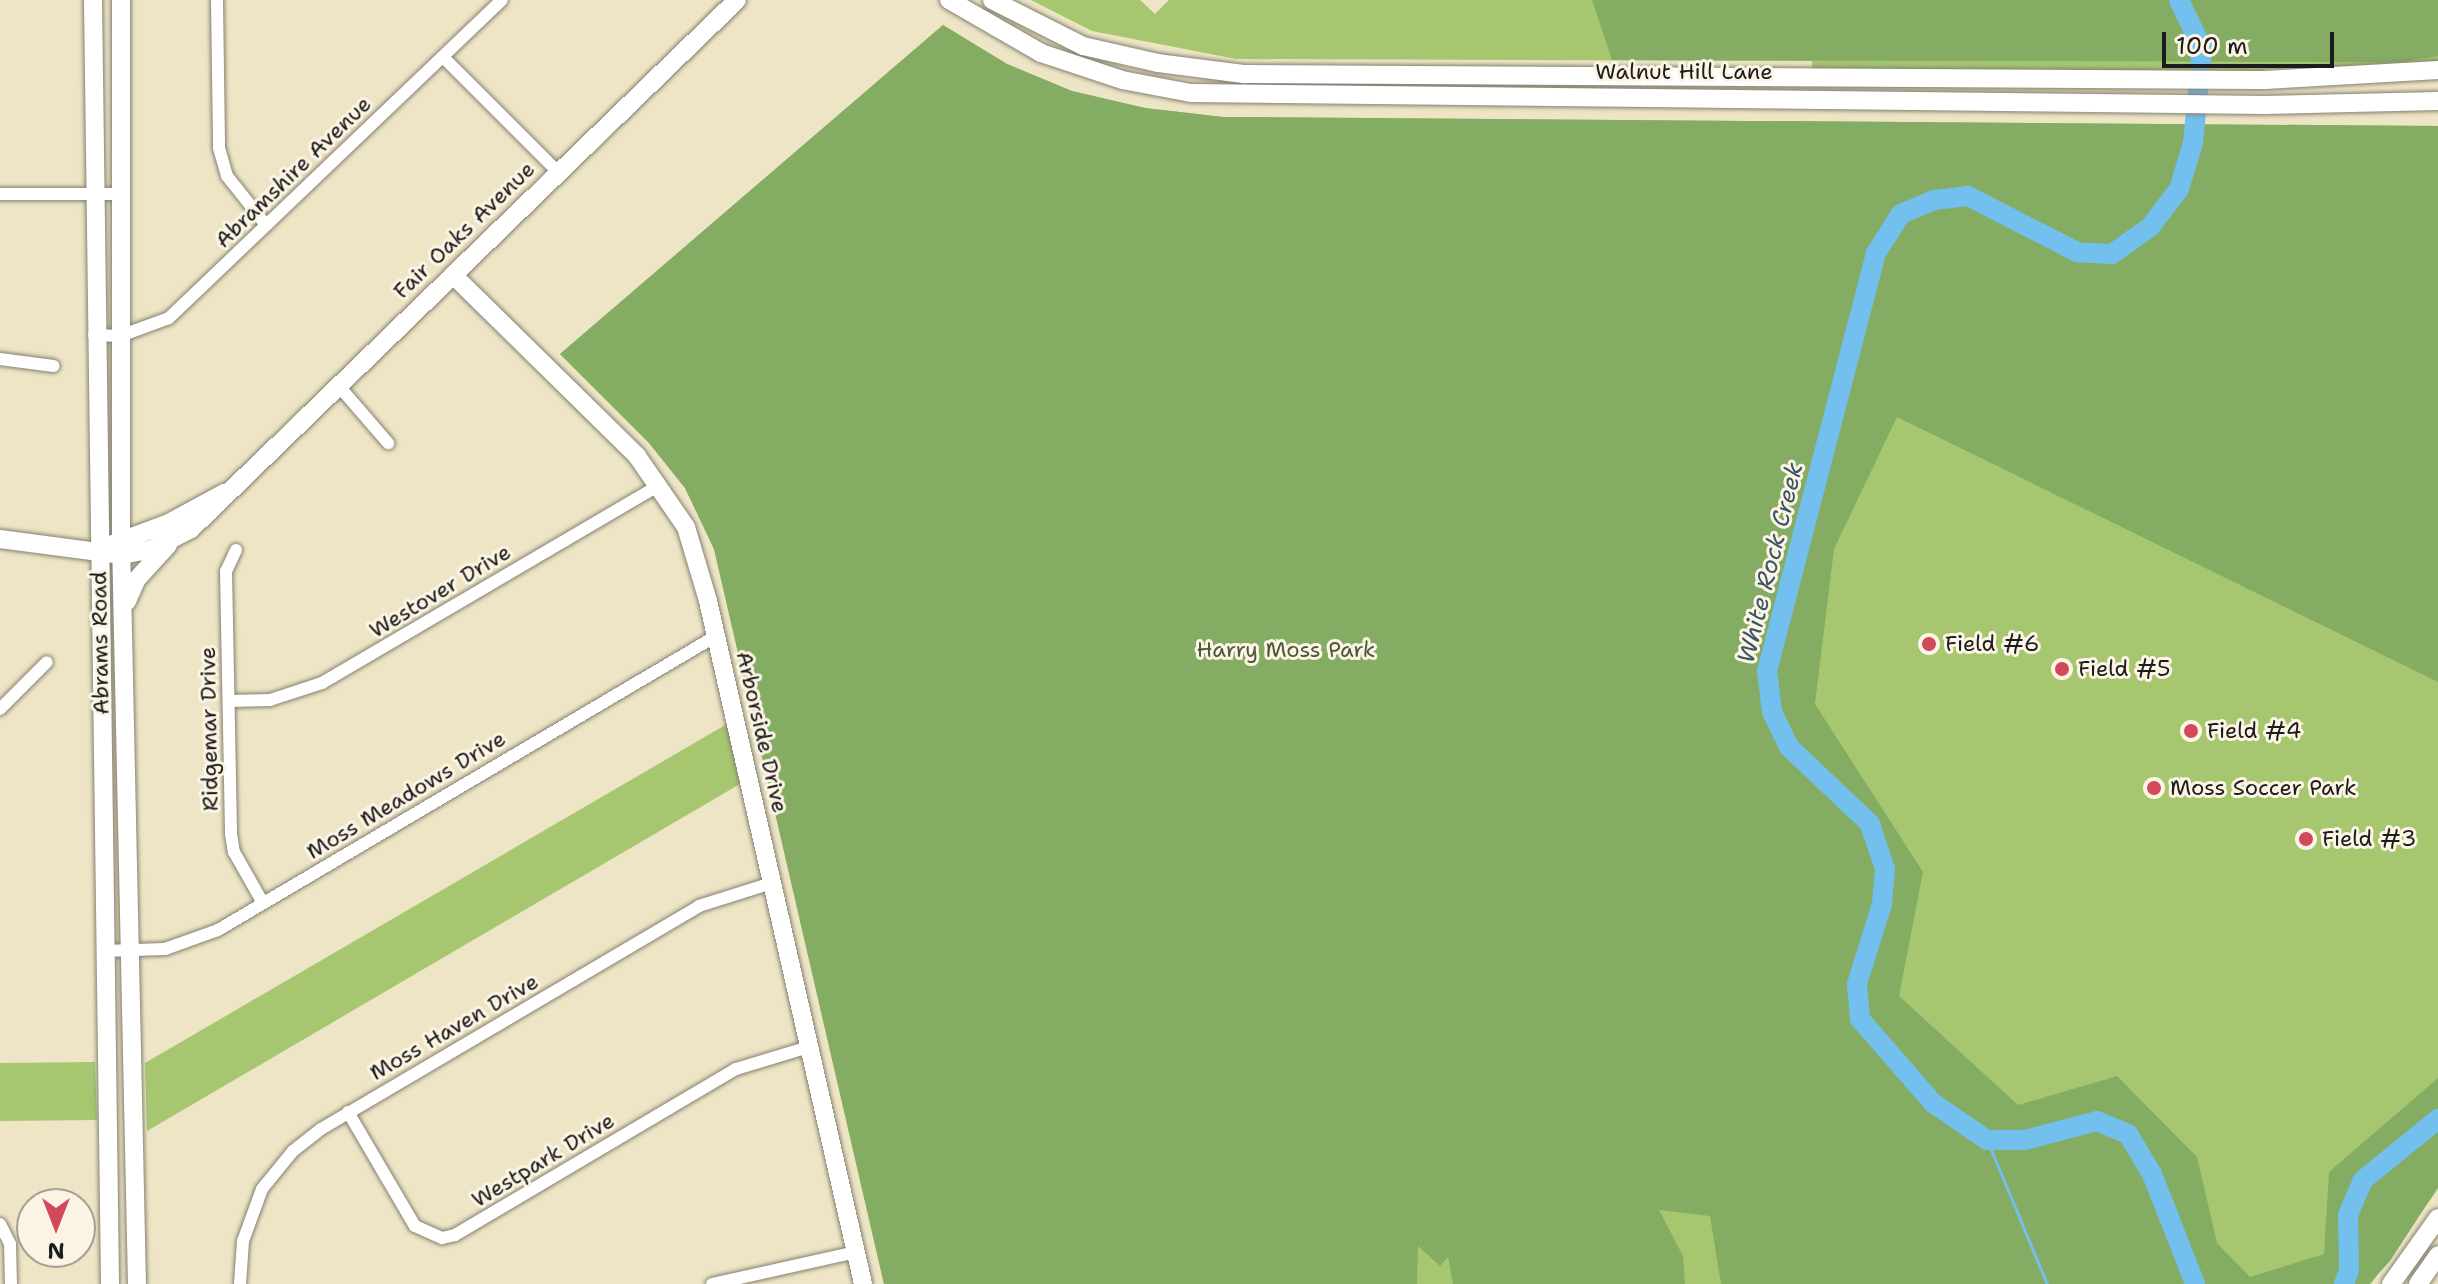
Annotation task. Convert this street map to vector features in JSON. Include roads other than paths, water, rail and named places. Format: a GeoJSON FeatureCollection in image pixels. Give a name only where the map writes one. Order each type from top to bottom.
{"type":"FeatureCollection","features":[{"type":"Feature","properties":{"kind":"main road","name":"Abrams Road"},"geometry":{"type":"LineString","coordinates":[[93,0],[96,552],[110,1284]]}},
{"type":"Feature","properties":{"kind":"main road","name":"Abrams Road"},"geometry":{"type":"LineString","coordinates":[[121,0],[122,547],[137,1284]]}},
{"type":"Feature","properties":{"kind":"main road","name":"Fair Oaks Avenue"},"geometry":{"type":"LineString","coordinates":[[122,547],[224,493],[737,0]]}},
{"type":"Feature","properties":{"kind":"main road","name":"Walnut Hill Lane"},"geometry":{"type":"LineString","coordinates":[[949,0],[1002,34],[1087,69],[1180,91],[2265,105],[2438,101]]}},
{"type":"Feature","properties":{"kind":"main road","name":"Walnut Hill Lane"},"geometry":{"type":"LineString","coordinates":[[992,0],[1083,46],[1146,61],[1244,74],[2265,80],[2438,70]]}},
{"type":"Feature","properties":{"kind":"main road","name":"Arborside Drive"},"geometry":{"type":"LineString","coordinates":[[453,275],[637,456],[660,485],[686,527],[716,636],[863,1284]]}},
{"type":"Feature","properties":{"kind":"main road","name":"Fair Oaks Avenue"},"geometry":{"type":"LineString","coordinates":[[0,539],[96,552],[174,540],[220,505],[224,493]]}},
{"type":"Feature","properties":{"kind":"main road"},"geometry":{"type":"LineString","coordinates":[[124,611],[137,579],[174,540]]}},
{"type":"Feature","properties":{"kind":"main road"},"geometry":{"type":"LineString","coordinates":[[2391,1284],[2438,1218]]}},
{"type":"Feature","properties":{"kind":"main road"},"geometry":{"type":"LineString","coordinates":[[2418,1284],[2438,1255]]}},
{"type":"Feature","properties":{"kind":"street"},"geometry":{"type":"LineString","coordinates":[[217,0],[219,148],[227,176],[266,225]]}},
{"type":"Feature","properties":{"kind":"street","name":"Abramshire Avenue"},"geometry":{"type":"LineString","coordinates":[[94,335],[120,336],[169,318],[502,0]]}},
{"type":"Feature","properties":{"kind":"street"},"geometry":{"type":"LineString","coordinates":[[443,57],[558,172]]}},
{"type":"Feature","properties":{"kind":"street"},"geometry":{"type":"LineString","coordinates":[[0,194],[120,194]]}},
{"type":"Feature","properties":{"kind":"street"},"geometry":{"type":"LineString","coordinates":[[0,359],[54,366]]}},
{"type":"Feature","properties":{"kind":"street"},"geometry":{"type":"LineString","coordinates":[[338,385],[388,443]]}},
{"type":"Feature","properties":{"kind":"street","name":"Westover Drive"},"geometry":{"type":"LineString","coordinates":[[230,701],[270,700],[322,683],[660,485]]}},
{"type":"Feature","properties":{"kind":"street","name":"Ridgemar Drive"},"geometry":{"type":"LineString","coordinates":[[236,550],[226,571],[231,834],[234,852],[263,903]]}},
{"type":"Feature","properties":{"kind":"street","name":"Moss Meadows Drive"},"geometry":{"type":"LineString","coordinates":[[104,951],[131,951],[190,942],[263,903],[716,636]]}},
{"type":"Feature","properties":{"kind":"street"},"geometry":{"type":"LineString","coordinates":[[0,709],[47,662]]}},
{"type":"Feature","properties":{"kind":"street","name":"Moss Haven Drive"},"geometry":{"type":"LineString","coordinates":[[240,1284],[243,1241],[262,1189],[293,1151],[348,1112],[699,906],[772,883]]}},
{"type":"Feature","properties":{"kind":"street","name":"Westpark Drive"},"geometry":{"type":"LineString","coordinates":[[348,1112],[415,1226],[442,1238],[736,1069],[809,1047]]}},
{"type":"Feature","properties":{"kind":"street"},"geometry":{"type":"LineString","coordinates":[[0,1224],[10,1244],[11,1284]]}},
{"type":"Feature","properties":{"kind":"street"},"geometry":{"type":"LineString","coordinates":[[712,1284],[856,1252]]}},
{"type":"Feature","properties":{"kind":"waterway","name":"White Rock Creek"},"geometry":{"type":"LineString","coordinates":[[2179,0],[2202,48],[2193,143],[2179,189],[2150,227],[2112,254],[2077,252],[1968,196],[1934,200],[1901,214],[1876,253],[1767,671],[1772,712],[1789,747],[1870,824],[1885,869],[1882,904],[1857,984],[1860,1019],[1933,1103],[1987,1140],[2025,1140],[2097,1121],[2128,1134],[2152,1174],[2195,1284]]}},
{"type":"Feature","properties":{"kind":"waterway","name":"White Rock Creek"},"geometry":{"type":"LineString","coordinates":[[2344,1284],[2349,1270],[2348,1215],[2363,1180],[2438,1119]]}},
{"type":"Feature","properties":{"kind":"waterway"},"geometry":{"type":"LineString","coordinates":[[1987,1140],[2047,1284]]}},
{"type":"Feature","properties":{"kind":"place","name":"Field #6"},"geometry":{"type":"Point","coordinates":[1929,644]}},
{"type":"Feature","properties":{"kind":"place","name":"Field #5"},"geometry":{"type":"Point","coordinates":[2062,669]}},
{"type":"Feature","properties":{"kind":"place","name":"Field #4"},"geometry":{"type":"Point","coordinates":[2191,731]}},
{"type":"Feature","properties":{"kind":"place","name":"Moss Soccer Park"},"geometry":{"type":"Point","coordinates":[2154,788]}},
{"type":"Feature","properties":{"kind":"place","name":"Field #3"},"geometry":{"type":"Point","coordinates":[2306,839]}},
{"type":"Feature","properties":{"kind":"park label","name":"Harry Moss Park"},"geometry":{"type":"Point","coordinates":[1286,650]}}]}
